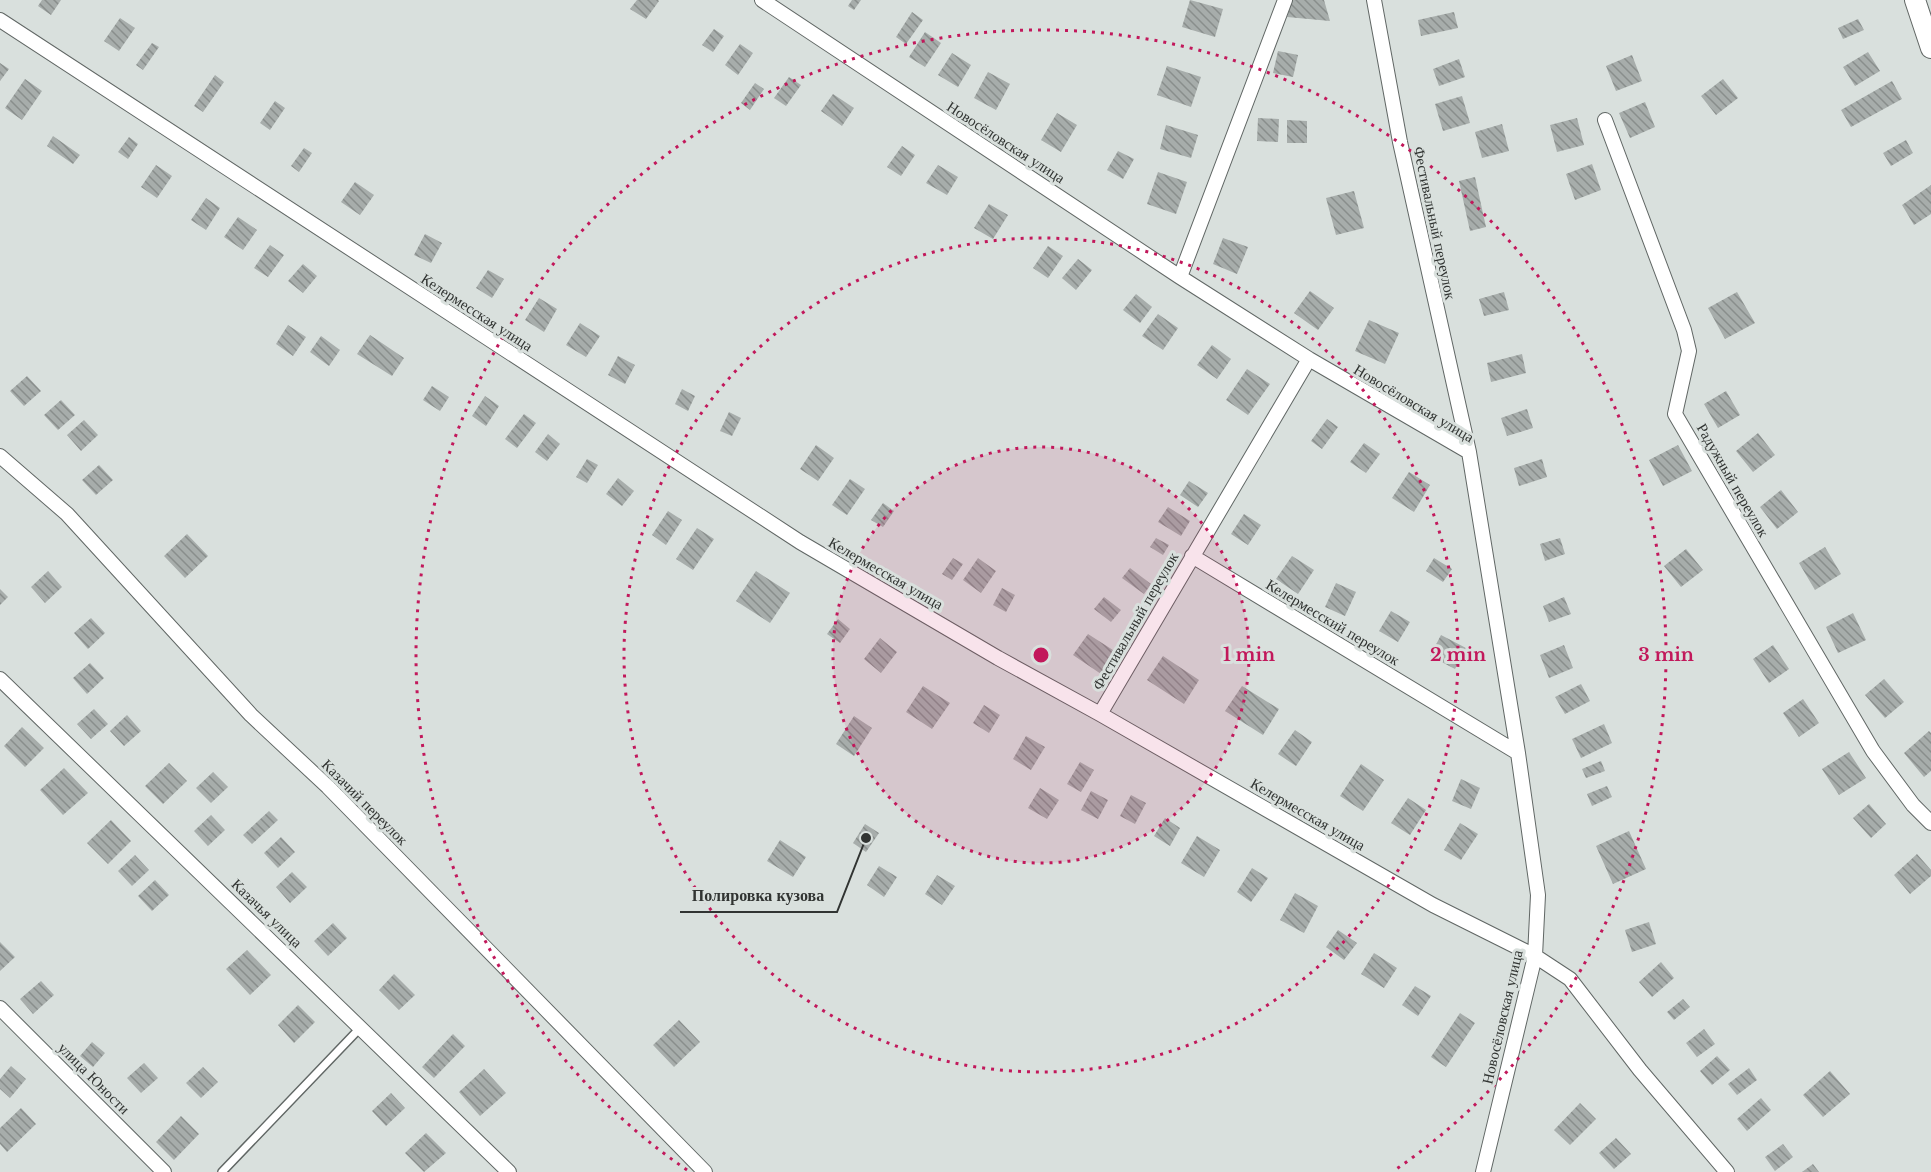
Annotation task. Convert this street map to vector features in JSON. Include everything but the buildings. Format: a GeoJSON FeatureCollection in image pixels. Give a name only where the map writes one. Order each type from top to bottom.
{"type":"FeatureCollection","features":[{"type":"Feature","properties":{"kind":"street","name":"Новосёловская улица"},"geometry":{"type":"LineString","coordinates":[[762,0],[1180,277],[1309,359],[1469,452],[1518,753],[1538,895],[1535,956],[1483,1172]]}},
{"type":"Feature","properties":{"kind":"street"},"geometry":{"type":"LineString","coordinates":[[1180,277],[1285,0]]}},
{"type":"Feature","properties":{"kind":"street","name":"Фестивальный переулок"},"geometry":{"type":"LineString","coordinates":[[1374,0],[1400,142],[1469,452]]}},
{"type":"Feature","properties":{"kind":"street"},"geometry":{"type":"LineString","coordinates":[[1915,0],[1931,48]]}},
{"type":"Feature","properties":{"kind":"street","name":"Келермесская улица"},"geometry":{"type":"LineString","coordinates":[[0,20],[800,542],[998,658],[1433,905],[1535,956],[1570,979],[1640,1070],[1727,1172]]}},
{"type":"Feature","properties":{"kind":"street","name":"Радужный переулок"},"geometry":{"type":"LineString","coordinates":[[1605,120],[1689,351],[1675,414],[1873,751],[1913,805],[1931,823]]}},
{"type":"Feature","properties":{"kind":"street","name":"Фестивальный переулок"},"geometry":{"type":"LineString","coordinates":[[1100,714],[1309,359]]}},
{"type":"Feature","properties":{"kind":"street","name":"Казачий переулок"},"geometry":{"type":"LineString","coordinates":[[0,456],[67,514],[251,715],[328,787],[705,1172]]}},
{"type":"Feature","properties":{"kind":"street","name":"Келермесский переулок"},"geometry":{"type":"LineString","coordinates":[[1192,556],[1518,753]]}},
{"type":"Feature","properties":{"kind":"street","name":"Казачья улица"},"geometry":{"type":"LineString","coordinates":[[0,679],[509,1172]]}},
{"type":"Feature","properties":{"kind":"street","name":"улица Юности"},"geometry":{"type":"LineString","coordinates":[[0,1008],[164,1172]]}},
{"type":"Feature","properties":{"kind":"lane"},"geometry":{"type":"LineString","coordinates":[[222,1172],[361,1027]]}},
{"type":"Feature","properties":{"kind":"place","name":"Полировка кузова"},"geometry":{"type":"Point","coordinates":[866,838]}}]}
